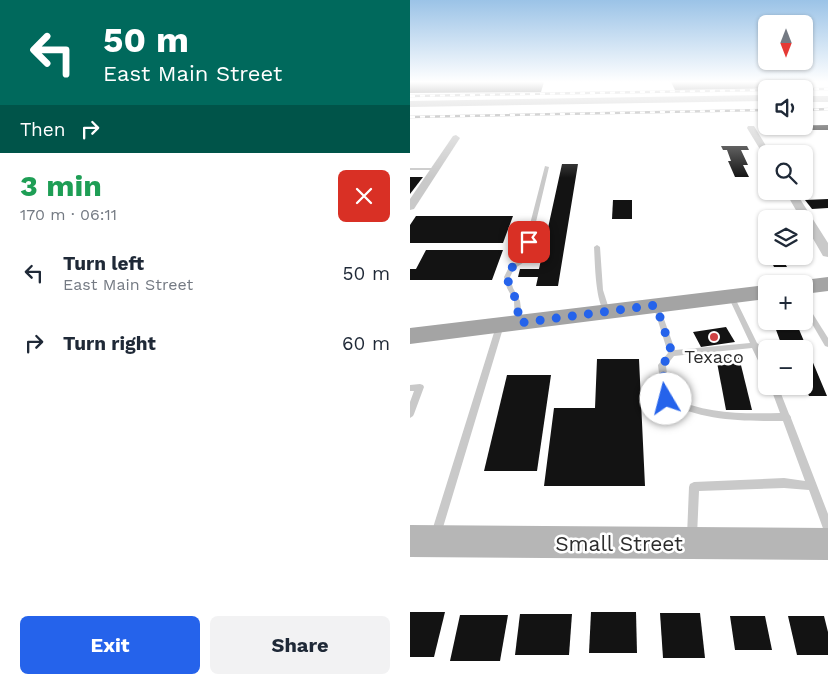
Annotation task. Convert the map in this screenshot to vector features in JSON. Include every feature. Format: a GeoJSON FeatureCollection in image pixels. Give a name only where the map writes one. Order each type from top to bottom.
{"type":"FeatureCollection","features":[{"type":"Feature","properties":{"kind":"main road"},"geometry":{"type":"LineString","coordinates":[[813,286],[828,284]]}},
{"type":"Feature","properties":{"kind":"main road"},"geometry":{"type":"LineString","coordinates":[[410,336],[758,293]]}},
{"type":"Feature","properties":{"kind":"main road","name":"Small Street"},"geometry":{"type":"LineString","coordinates":[[422,541],[828,544]]}},
{"type":"Feature","properties":{"kind":"street"},"geometry":{"type":"LineString","coordinates":[[751,128],[761,145]]}},
{"type":"Feature","properties":{"kind":"street"},"geometry":{"type":"LineString","coordinates":[[410,207],[456,138]]}},
{"type":"Feature","properties":{"kind":"street"},"geometry":{"type":"LineString","coordinates":[[796,200],[828,252]]}},
{"type":"Feature","properties":{"kind":"lane"},"geometry":{"type":"LineString","coordinates":[[422,541],[517,301],[507,277],[511,268],[524,260],[548,167]]}},
{"type":"Feature","properties":{"kind":"lane"},"geometry":{"type":"LineString","coordinates":[[410,169],[435,169]]}},
{"type":"Feature","properties":{"kind":"lane"},"geometry":{"type":"LineString","coordinates":[[596,247],[600,290],[607,312]]}},
{"type":"Feature","properties":{"kind":"lane"},"geometry":{"type":"LineString","coordinates":[[731,296],[758,350]]}},
{"type":"Feature","properties":{"kind":"lane"},"geometry":{"type":"LineString","coordinates":[[656,305],[672,353]]}},
{"type":"Feature","properties":{"kind":"lane"},"geometry":{"type":"LineString","coordinates":[[813,320],[828,344]]}},
{"type":"Feature","properties":{"kind":"lane"},"geometry":{"type":"LineString","coordinates":[[756,345],[672,353],[662,365],[666,399],[684,408],[716,416],[787,417]]}},
{"type":"Feature","properties":{"kind":"lane"},"geometry":{"type":"LineString","coordinates":[[410,388],[420,387],[410,414]]}},
{"type":"Feature","properties":{"kind":"lane"},"geometry":{"type":"LineString","coordinates":[[778,395],[828,526]]}},
{"type":"Feature","properties":{"kind":"lane"},"geometry":{"type":"LineString","coordinates":[[692,544],[694,487],[784,483],[812,486]]}},
{"type":"Feature","properties":{"kind":"building"},"geometry":{"type":"Polygon","coordinates":[[[813,125],[828,125],[828,130],[813,130],[813,125]]]}},
{"type":"Feature","properties":{"kind":"building"},"geometry":{"type":"Polygon","coordinates":[[[721,146],[747,146],[749,150],[741,150],[748,165],[743,165],[749,177],[735,177],[728,161],[731,161],[727,150],[723,150],[721,146]]]}},
{"type":"Feature","properties":{"kind":"building"},"geometry":{"type":"Polygon","coordinates":[[[562,164],[578,164],[558,286],[536,286],[538,277],[518,277],[520,269],[539,269],[562,164]]]}},
{"type":"Feature","properties":{"kind":"building"},"geometry":{"type":"Polygon","coordinates":[[[410,177],[423,177],[410,194],[410,177]]]}},
{"type":"Feature","properties":{"kind":"building"},"geometry":{"type":"Polygon","coordinates":[[[828,199],[828,208],[812,209],[805,200],[828,199]]]}},
{"type":"Feature","properties":{"kind":"building"},"geometry":{"type":"Polygon","coordinates":[[[613,200],[632,200],[632,219],[612,219],[613,200]]]}},
{"type":"Feature","properties":{"kind":"building"},"geometry":{"type":"Polygon","coordinates":[[[416,216],[513,216],[503,243],[410,243],[410,225],[416,216]]]}},
{"type":"Feature","properties":{"kind":"building"},"geometry":{"type":"Polygon","coordinates":[[[426,250],[503,250],[492,280],[410,280],[410,269],[416,269],[426,250]]]}},
{"type":"Feature","properties":{"kind":"building"},"geometry":{"type":"Polygon","coordinates":[[[773,265],[786,265],[787,267],[774,267],[773,265]]]}},
{"type":"Feature","properties":{"kind":"building","name":"Texaco"},"geometry":{"type":"Polygon","coordinates":[[[726,327],[735,342],[701,347],[693,332],[726,327]]]}},
{"type":"Feature","properties":{"kind":"building"},"geometry":{"type":"Polygon","coordinates":[[[776,330],[799,330],[803,340],[780,340],[776,330]]]}},
{"type":"Feature","properties":{"kind":"building"},"geometry":{"type":"Polygon","coordinates":[[[716,357],[739,357],[752,410],[726,410],[716,357]]]}},
{"type":"Feature","properties":{"kind":"building"},"geometry":{"type":"Polygon","coordinates":[[[597,359],[639,359],[645,486],[544,486],[554,408],[595,408],[597,359]]]}},
{"type":"Feature","properties":{"kind":"building"},"geometry":{"type":"Polygon","coordinates":[[[813,363],[827,396],[809,396],[813,395],[813,363]]]}},
{"type":"Feature","properties":{"kind":"building"},"geometry":{"type":"Polygon","coordinates":[[[507,375],[551,375],[537,471],[484,471],[507,375]]]}},
{"type":"Feature","properties":{"kind":"building"},"geometry":{"type":"Polygon","coordinates":[[[410,612],[445,612],[434,657],[410,657],[410,612]]]}},
{"type":"Feature","properties":{"kind":"building"},"geometry":{"type":"Polygon","coordinates":[[[591,612],[636,612],[637,653],[589,653],[591,612]]]}},
{"type":"Feature","properties":{"kind":"building"},"geometry":{"type":"Polygon","coordinates":[[[660,613],[700,613],[705,658],[663,658],[660,613]]]}},
{"type":"Feature","properties":{"kind":"building"},"geometry":{"type":"Polygon","coordinates":[[[520,614],[572,614],[569,655],[515,655],[520,614]]]}},
{"type":"Feature","properties":{"kind":"building"},"geometry":{"type":"Polygon","coordinates":[[[460,615],[508,615],[500,661],[450,661],[460,615]]]}},
{"type":"Feature","properties":{"kind":"building"},"geometry":{"type":"Polygon","coordinates":[[[730,616],[765,616],[772,650],[735,650],[730,616]]]}},
{"type":"Feature","properties":{"kind":"building"},"geometry":{"type":"Polygon","coordinates":[[[788,616],[824,616],[828,632],[828,655],[797,655],[788,616]]]}},
{"type":"Feature","properties":{"kind":"railway"},"geometry":{"type":"LineString","coordinates":[[410,117],[567,114]]}},
{"type":"Feature","properties":{"kind":"place","name":"Texaco"},"geometry":{"type":"Point","coordinates":[714,337]}},
{"type":"Feature","properties":{"kind":"route"},"geometry":{"type":"LineString","coordinates":[[529,242],[524,260],[511,268],[507,277],[517,301],[519,323],[656,305],[672,353],[662,365],[666,399]]}}]}
